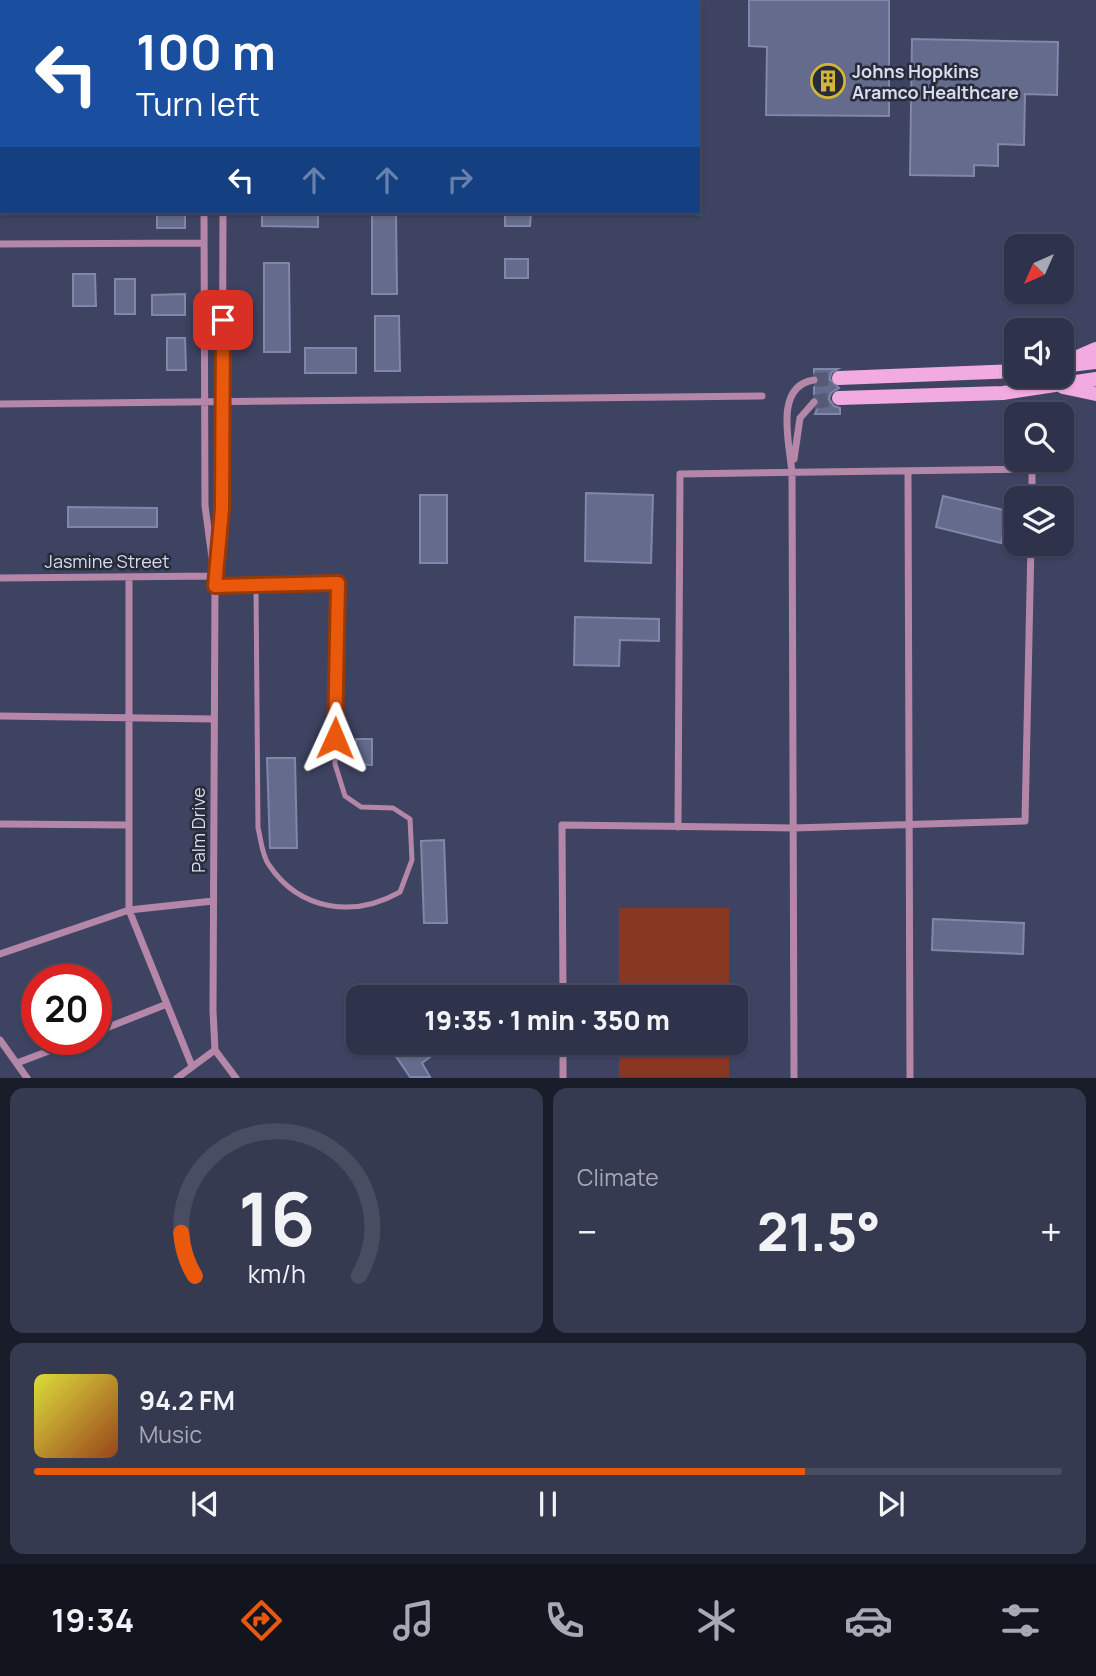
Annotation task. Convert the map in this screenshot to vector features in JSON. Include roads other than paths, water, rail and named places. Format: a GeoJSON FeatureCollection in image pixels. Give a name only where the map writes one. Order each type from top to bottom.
{"type":"FeatureCollection","features":[{"type":"Feature","properties":{"kind":"main road"},"geometry":{"type":"LineString","coordinates":[[1074,359],[1096,349]]}},
{"type":"Feature","properties":{"kind":"main road"},"geometry":{"type":"LineString","coordinates":[[1074,364],[1096,362]]}},
{"type":"Feature","properties":{"kind":"main road"},"geometry":{"type":"LineString","coordinates":[[839,378],[1004,372]]}},
{"type":"Feature","properties":{"kind":"main road"},"geometry":{"type":"LineString","coordinates":[[1074,382],[1096,379]]}},
{"type":"Feature","properties":{"kind":"main road"},"geometry":{"type":"LineString","coordinates":[[839,398],[1003,393],[1035,388]]}},
{"type":"Feature","properties":{"kind":"main road"},"geometry":{"type":"LineString","coordinates":[[1068,388],[1096,394]]}},
{"type":"Feature","properties":{"kind":"street","name":"Palm Drive"},"geometry":{"type":"LineString","coordinates":[[204,214],[205,506],[215,576]]}},
{"type":"Feature","properties":{"kind":"street","name":"Palm Drive"},"geometry":{"type":"LineString","coordinates":[[215,1050],[215,576],[222,509],[223,214]]}},
{"type":"Feature","properties":{"kind":"street"},"geometry":{"type":"LineString","coordinates":[[0,244],[204,243]]}},
{"type":"Feature","properties":{"kind":"street"},"geometry":{"type":"LineString","coordinates":[[932,375],[933,395]]}},
{"type":"Feature","properties":{"kind":"street"},"geometry":{"type":"LineString","coordinates":[[860,378],[861,397]]}},
{"type":"Feature","properties":{"kind":"street"},"geometry":{"type":"LineString","coordinates":[[794,1077],[792,473],[787,405],[792,391],[806,381],[814,380]]}},
{"type":"Feature","properties":{"kind":"street"},"geometry":{"type":"LineString","coordinates":[[0,404],[205,404],[223,400],[762,396]]}},
{"type":"Feature","properties":{"kind":"street"},"geometry":{"type":"LineString","coordinates":[[792,473],[800,418],[814,402]]}},
{"type":"Feature","properties":{"kind":"street"},"geometry":{"type":"LineString","coordinates":[[678,827],[680,474],[1032,469],[1032,486]]}},
{"type":"Feature","properties":{"kind":"street"},"geometry":{"type":"LineString","coordinates":[[908,472],[910,1077]]}},
{"type":"Feature","properties":{"kind":"street"},"geometry":{"type":"LineString","coordinates":[[563,985],[562,825],[793,828],[1025,821],[1031,556]]}},
{"type":"Feature","properties":{"kind":"street","name":"Jasmine Street"},"geometry":{"type":"LineString","coordinates":[[0,578],[215,576]]}},
{"type":"Feature","properties":{"kind":"street"},"geometry":{"type":"LineString","coordinates":[[129,577],[129,910],[192,1066]]}},
{"type":"Feature","properties":{"kind":"street"},"geometry":{"type":"LineString","coordinates":[[0,716],[214,719]]}},
{"type":"Feature","properties":{"kind":"street"},"geometry":{"type":"LineString","coordinates":[[0,824],[129,825]]}},
{"type":"Feature","properties":{"kind":"street"},"geometry":{"type":"LineString","coordinates":[[0,954],[129,910],[213,901]]}},
{"type":"Feature","properties":{"kind":"street"},"geometry":{"type":"LineString","coordinates":[[112,1026],[167,1004]]}},
{"type":"Feature","properties":{"kind":"street"},"geometry":{"type":"LineString","coordinates":[[0,1040],[27,1077]]}},
{"type":"Feature","properties":{"kind":"street"},"geometry":{"type":"LineString","coordinates":[[177,1077],[215,1050],[236,1077]]}},
{"type":"Feature","properties":{"kind":"street"},"geometry":{"type":"LineString","coordinates":[[17,1063],[38,1055]]}},
{"type":"Feature","properties":{"kind":"street"},"geometry":{"type":"LineString","coordinates":[[563,1055],[564,1077]]}},
{"type":"Feature","properties":{"kind":"lane"},"geometry":{"type":"LineString","coordinates":[[215,586],[338,583],[335,764],[345,796],[361,807],[393,808],[410,820],[412,860],[400,892],[379,904],[350,908],[318,904],[289,885],[267,864],[258,828],[256,587]]}},
{"type":"Feature","properties":{"kind":"tunnel"},"geometry":{"type":"LineString","coordinates":[[814,380],[839,378]]}},
{"type":"Feature","properties":{"kind":"tunnel"},"geometry":{"type":"LineString","coordinates":[[814,402],[839,398]]}},
{"type":"Feature","properties":{"kind":"place","name":"Johns Hopkins Aramco Healthcare"},"geometry":{"type":"Point","coordinates":[828,81]}}]}
